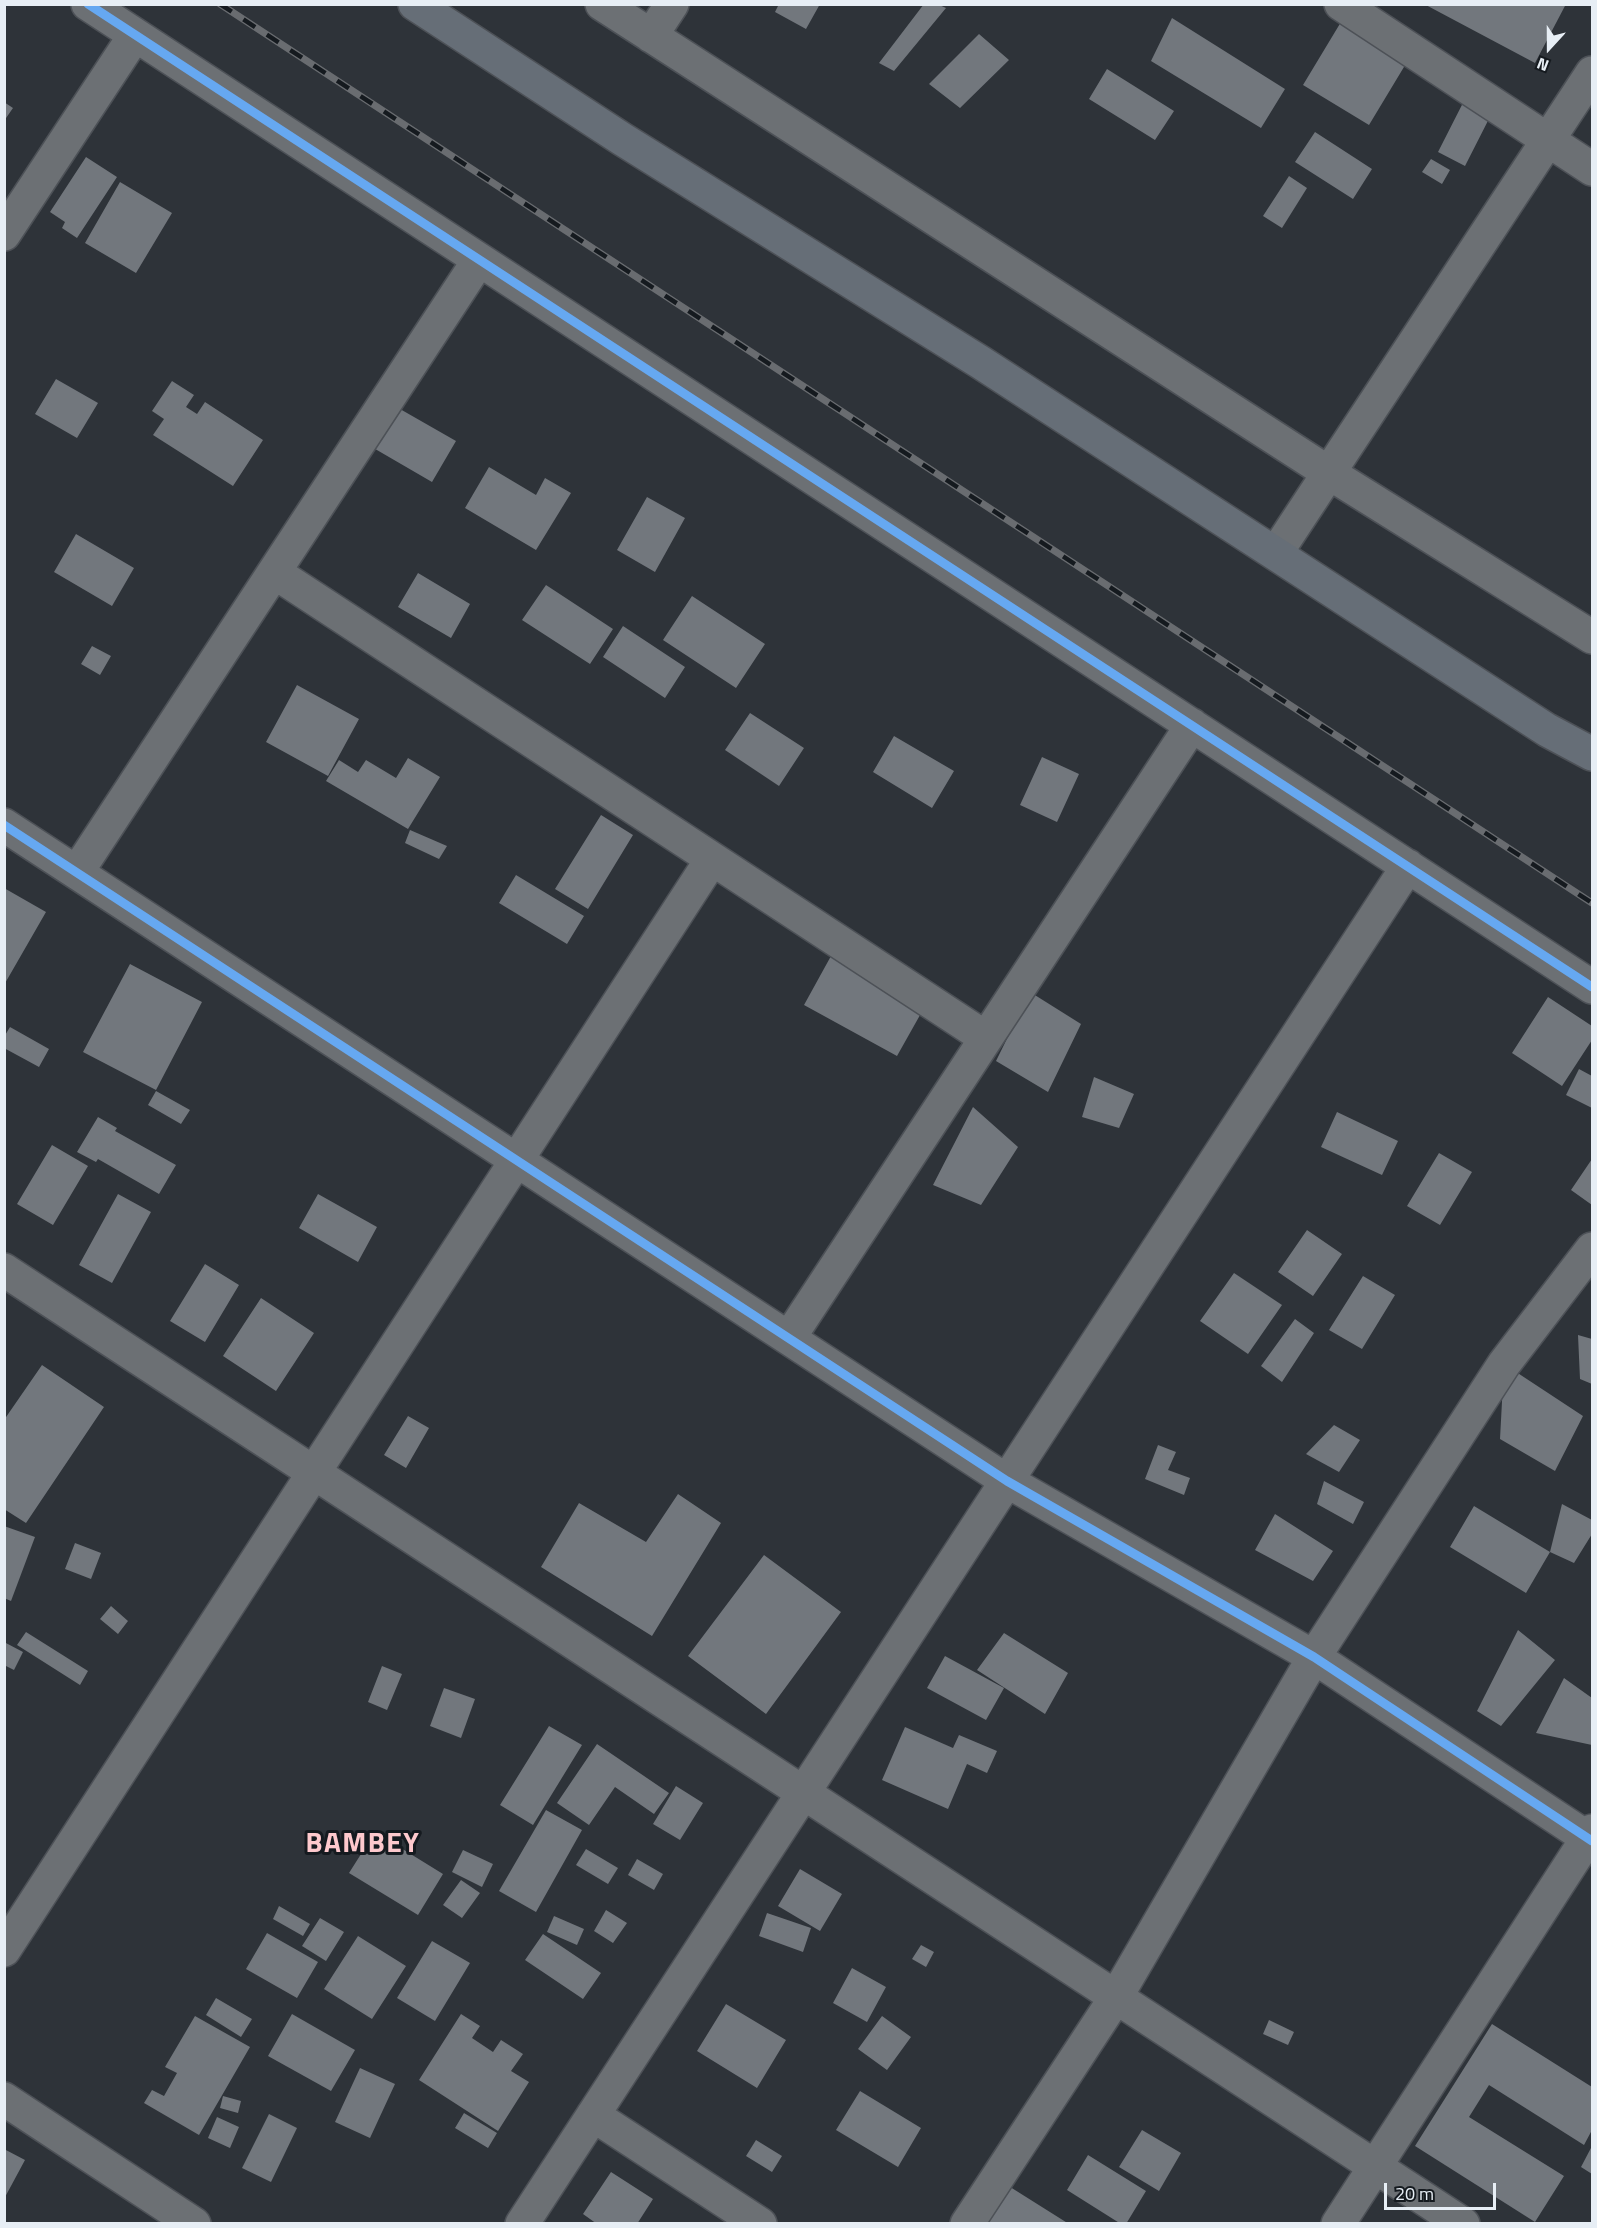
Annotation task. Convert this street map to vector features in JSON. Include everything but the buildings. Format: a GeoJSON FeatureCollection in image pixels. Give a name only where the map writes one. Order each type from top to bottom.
{"type":"FeatureCollection","features":[{"type":"Feature","properties":{"kind":"main road"},"geometry":{"type":"LineString","coordinates":[[415,4],[622,139],[970,356],[1547,729],[1593,754]]}},
{"type":"Feature","properties":{"kind":"street"},"geometry":{"type":"LineString","coordinates":[[88,4],[1593,987]]}},
{"type":"Feature","properties":{"kind":"street"},"geometry":{"type":"LineString","coordinates":[[602,4],[1329,473],[1593,637]]}},
{"type":"Feature","properties":{"kind":"street"},"geometry":{"type":"LineString","coordinates":[[651,36],[672,4]]}},
{"type":"Feature","properties":{"kind":"street"},"geometry":{"type":"LineString","coordinates":[[1341,4],[1593,169]]}},
{"type":"Feature","properties":{"kind":"street"},"geometry":{"type":"LineString","coordinates":[[4,234],[135,35]]}},
{"type":"Feature","properties":{"kind":"street"},"geometry":{"type":"LineString","coordinates":[[1276,553],[1593,73]]}},
{"type":"Feature","properties":{"kind":"street"},"geometry":{"type":"LineString","coordinates":[[77,872],[479,260]]}},
{"type":"Feature","properties":{"kind":"street"},"geometry":{"type":"LineString","coordinates":[[274,572],[986,1038]]}},
{"type":"Feature","properties":{"kind":"street"},"geometry":{"type":"LineString","coordinates":[[789,1338],[1192,725]]}},
{"type":"Feature","properties":{"kind":"street"},"geometry":{"type":"LineString","coordinates":[[4,825],[1007,1480],[1314,1658],[1591,1836],[1338,2223]]}},
{"type":"Feature","properties":{"kind":"street"},"geometry":{"type":"LineString","coordinates":[[4,1950],[712,859]]}},
{"type":"Feature","properties":{"kind":"street"},"geometry":{"type":"LineString","coordinates":[[522,2223],[1408,866]]}},
{"type":"Feature","properties":{"kind":"street"},"geometry":{"type":"LineString","coordinates":[[967,2223],[1116,1997],[1314,1658],[1504,1364],[1593,1249]]}},
{"type":"Feature","properties":{"kind":"street"},"geometry":{"type":"LineString","coordinates":[[6,1274],[314,1472],[1463,2223]]}},
{"type":"Feature","properties":{"kind":"street"},"geometry":{"type":"LineString","coordinates":[[4,2099],[194,2223]]}},
{"type":"Feature","properties":{"kind":"street"},"geometry":{"type":"LineString","coordinates":[[594,2115],[760,2223]]}},
{"type":"Feature","properties":{"kind":"railway"},"geometry":{"type":"LineString","coordinates":[[220,4],[1592,903]]}},
{"type":"Feature","properties":{"kind":"cycle path"},"geometry":{"type":"LineString","coordinates":[[88,4],[1592,987]]}},
{"type":"Feature","properties":{"kind":"cycle path"},"geometry":{"type":"LineString","coordinates":[[4,825],[1007,1481],[1314,1657],[1592,1841]]}},
{"type":"Feature","properties":{"kind":"district","name":"BAMBEY"},"geometry":{"type":"Point","coordinates":[363,1845]}}]}
